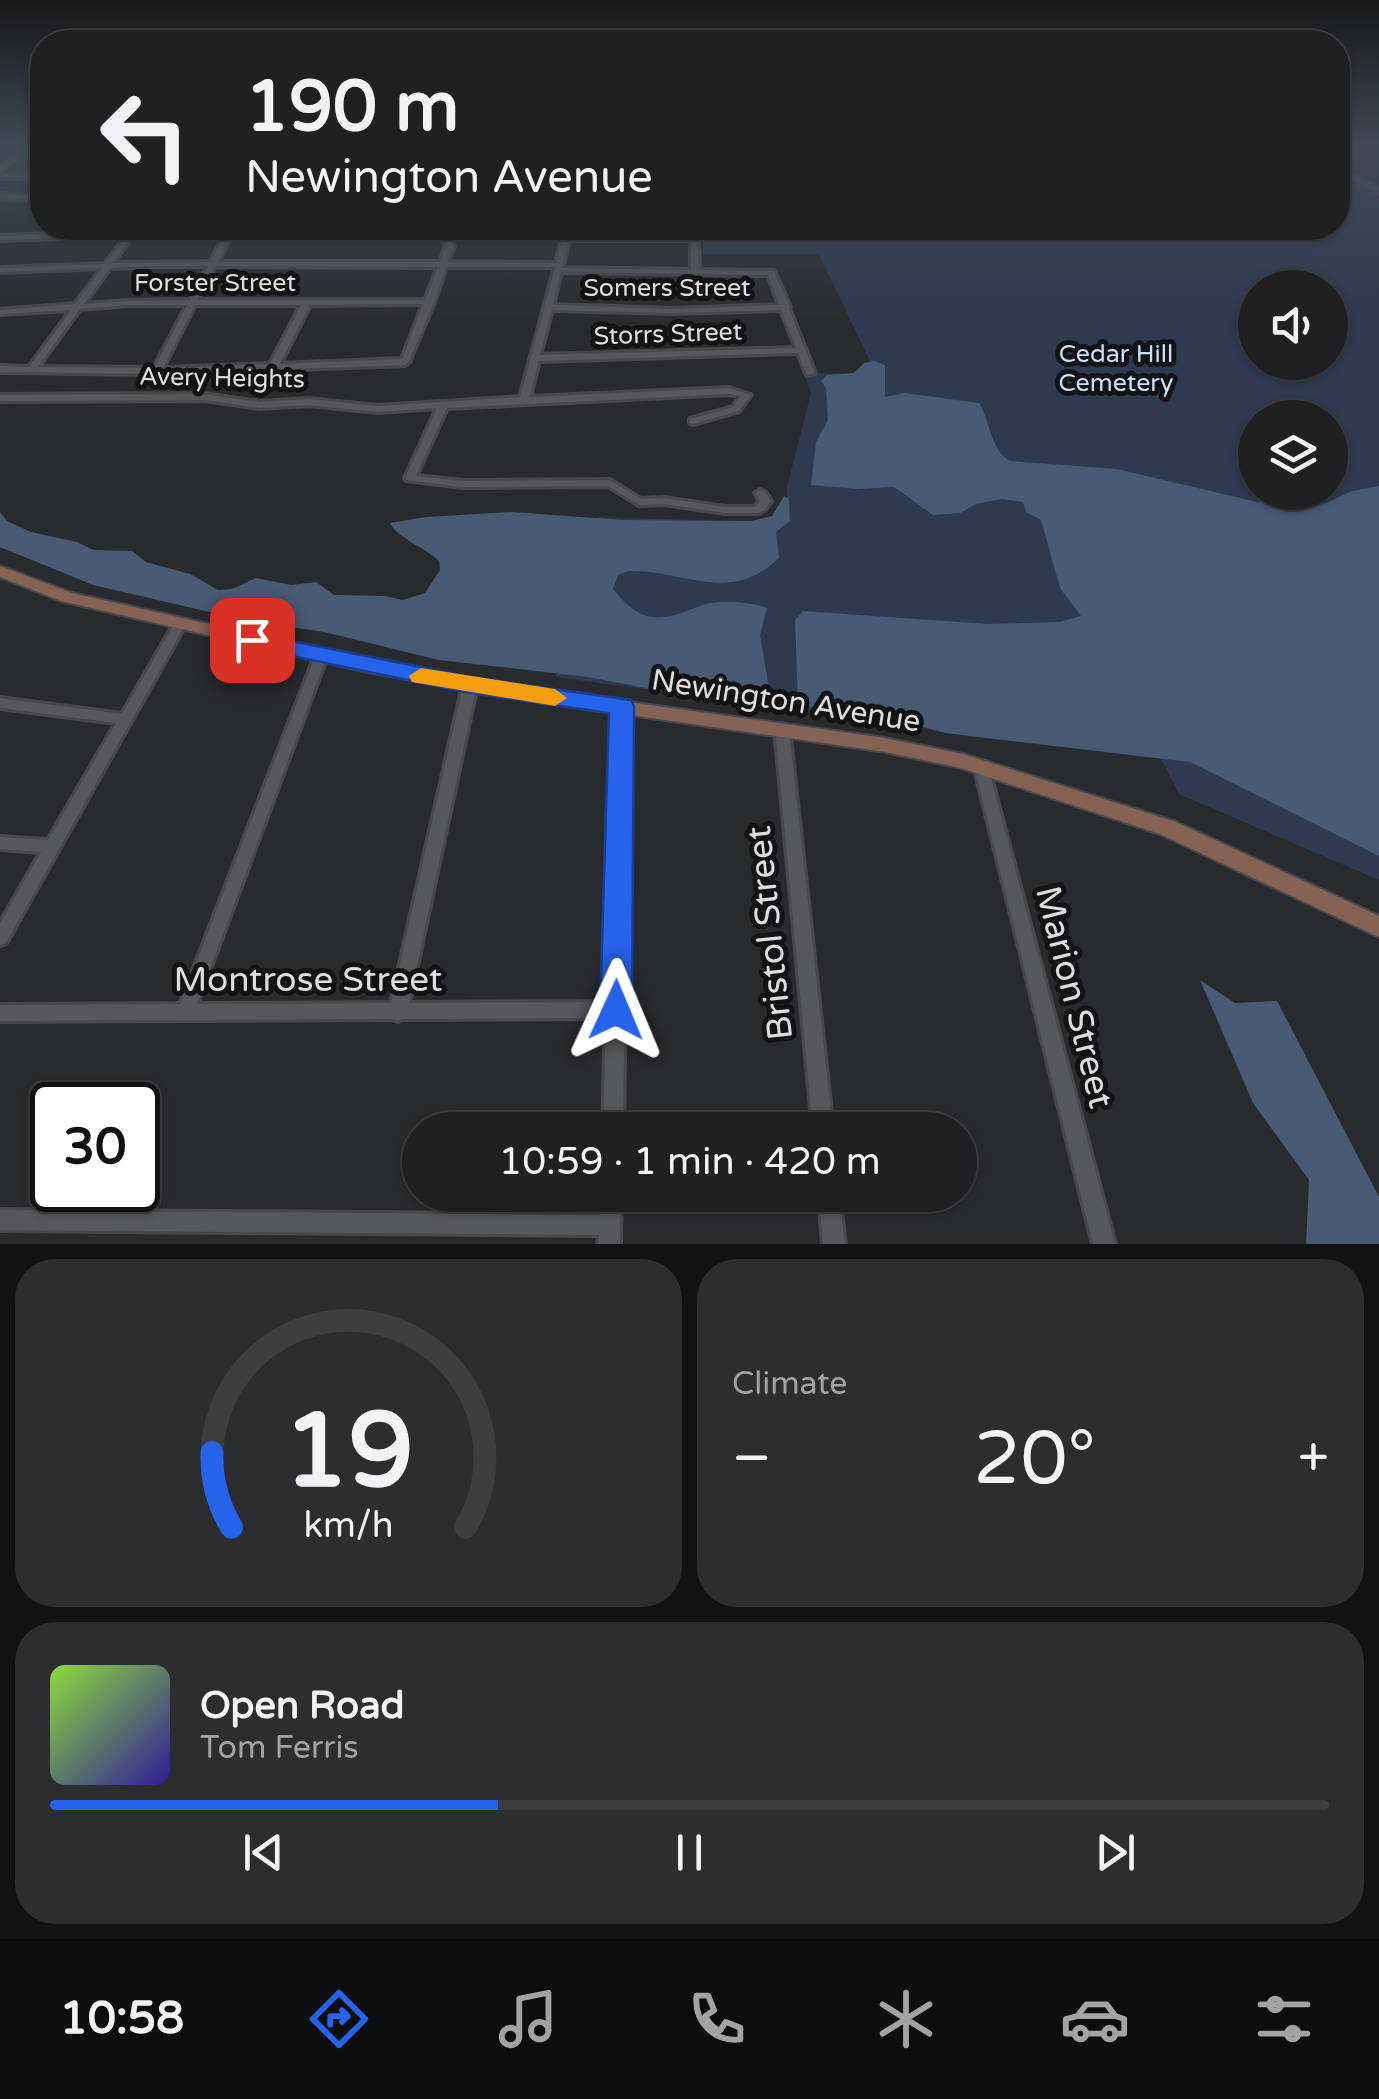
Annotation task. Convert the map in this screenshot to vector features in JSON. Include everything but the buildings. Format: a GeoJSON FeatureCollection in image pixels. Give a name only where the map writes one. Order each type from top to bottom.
{"type":"FeatureCollection","features":[{"type":"Feature","properties":{"kind":"main road","name":"Newington Avenue"},"geometry":{"type":"LineString","coordinates":[[0,571],[67,597],[321,656],[470,685],[782,729],[981,766],[1092,800],[1196,840],[1379,927]]}},
{"type":"Feature","properties":{"kind":"street"},"geometry":{"type":"LineString","coordinates":[[0,238],[30,236]]}},
{"type":"Feature","properties":{"kind":"street"},"geometry":{"type":"LineString","coordinates":[[31,370],[127,240]]}},
{"type":"Feature","properties":{"kind":"street"},"geometry":{"type":"LineString","coordinates":[[158,370],[225,240]]}},
{"type":"Feature","properties":{"kind":"street"},"geometry":{"type":"LineString","coordinates":[[0,370],[272,368],[405,362],[444,265],[450,246],[446,240]]}},
{"type":"Feature","properties":{"kind":"street"},"geometry":{"type":"LineString","coordinates":[[524,400],[565,240]]}},
{"type":"Feature","properties":{"kind":"street"},"geometry":{"type":"LineString","coordinates":[[693,240],[696,271]]}},
{"type":"Feature","properties":{"kind":"street"},"geometry":{"type":"LineString","coordinates":[[0,270],[108,265],[444,265],[770,273],[810,372]]}},
{"type":"Feature","properties":{"kind":"street"},"geometry":{"type":"LineString","coordinates":[[272,368],[308,302]]}},
{"type":"Feature","properties":{"kind":"street","name":"Forster Street"},"geometry":{"type":"LineString","coordinates":[[0,312],[193,303],[430,302]]}},
{"type":"Feature","properties":{"kind":"street","name":"Somers Street"},"geometry":{"type":"LineString","coordinates":[[548,307],[786,307]]}},
{"type":"Feature","properties":{"kind":"street","name":"Storrs Street"},"geometry":{"type":"LineString","coordinates":[[535,358],[802,350]]}},
{"type":"Feature","properties":{"kind":"street","name":"Avery Heights"},"geometry":{"type":"LineString","coordinates":[[0,398],[204,397],[259,405],[308,402],[378,409],[618,394],[746,395],[736,409],[693,420]]}},
{"type":"Feature","properties":{"kind":"street"},"geometry":{"type":"LineString","coordinates":[[443,406],[410,478],[462,484],[610,483],[638,502],[664,501],[724,510],[758,510],[766,501],[760,493]]}},
{"type":"Feature","properties":{"kind":"street"},"geometry":{"type":"LineString","coordinates":[[0,938],[180,624]]}},
{"type":"Feature","properties":{"kind":"street"},"geometry":{"type":"LineString","coordinates":[[184,1013],[321,656]]}},
{"type":"Feature","properties":{"kind":"street"},"geometry":{"type":"LineString","coordinates":[[398,1013],[470,685]]}},
{"type":"Feature","properties":{"kind":"street"},"geometry":{"type":"LineString","coordinates":[[0,703],[125,719]]}},
{"type":"Feature","properties":{"kind":"street"},"geometry":{"type":"LineString","coordinates":[[613,1112],[622,706]]}},
{"type":"Feature","properties":{"kind":"street","name":"Bristol Street"},"geometry":{"type":"LineString","coordinates":[[782,729],[820,1112]]}},
{"type":"Feature","properties":{"kind":"street","name":"Marion Street"},"geometry":{"type":"LineString","coordinates":[[981,766],[1104,1244]]}},
{"type":"Feature","properties":{"kind":"street"},"geometry":{"type":"LineString","coordinates":[[0,843],[53,848]]}},
{"type":"Feature","properties":{"kind":"street","name":"Montrose Street"},"geometry":{"type":"LineString","coordinates":[[0,1013],[616,1010]]}},
{"type":"Feature","properties":{"kind":"street"},"geometry":{"type":"LineString","coordinates":[[831,1212],[834,1244]]}},
{"type":"Feature","properties":{"kind":"street"},"geometry":{"type":"LineString","coordinates":[[0,1220],[610,1234]]}},
{"type":"Feature","properties":{"kind":"green space","name":"Cedar Hill Cemetery"},"geometry":{"type":"Polygon","coordinates":[[[1350,209],[1379,209],[1379,880],[1179,794],[1161,759],[556,677],[598,517],[787,523],[787,487],[811,393],[804,373],[876,374],[819,254],[703,254],[703,240],[1350,240],[1350,209]]]}},
{"type":"Feature","properties":{"kind":"shaded area"},"geometry":{"type":"Polygon","coordinates":[[[864,363],[885,365],[885,397],[904,393],[979,403],[998,450],[1010,461],[1117,469],[1238,498],[1238,510],[1348,510],[1348,493],[1379,486],[1379,856],[1190,762],[945,733],[855,709],[798,706],[795,620],[803,611],[988,624],[1060,622],[1081,616],[1060,588],[1041,520],[1026,512],[1023,502],[1002,499],[976,504],[960,513],[933,515],[894,487],[811,485],[816,442],[828,420],[826,388],[821,381],[827,375],[854,373],[864,363]]]}},
{"type":"Feature","properties":{"kind":"shaded area"},"geometry":{"type":"Polygon","coordinates":[[[784,496],[789,499],[790,521],[776,532],[779,558],[760,572],[724,583],[628,571],[618,575],[613,589],[634,610],[654,617],[676,615],[718,602],[767,608],[760,635],[770,694],[762,708],[754,709],[588,677],[439,660],[324,632],[244,620],[93,585],[0,547],[0,512],[7,521],[31,532],[77,542],[93,550],[132,551],[146,562],[190,574],[218,590],[232,589],[256,578],[291,585],[316,582],[334,595],[403,600],[425,593],[440,570],[439,561],[399,534],[390,523],[512,512],[623,520],[751,521],[772,516],[784,496]]]}},
{"type":"Feature","properties":{"kind":"shaded area"},"geometry":{"type":"Polygon","coordinates":[[[1200,980],[1235,1003],[1277,1001],[1379,1197],[1379,1244],[1306,1244],[1309,1180],[1253,1103],[1200,980]]]}},
{"type":"Feature","properties":{"kind":"slow traffic"},"geometry":{"type":"LineString","coordinates":[[421,676],[555,698]]}},
{"type":"Feature","properties":{"kind":"route"},"geometry":{"type":"LineString","coordinates":[[252,640],[470,685],[622,706],[616,1010]]}}]}
